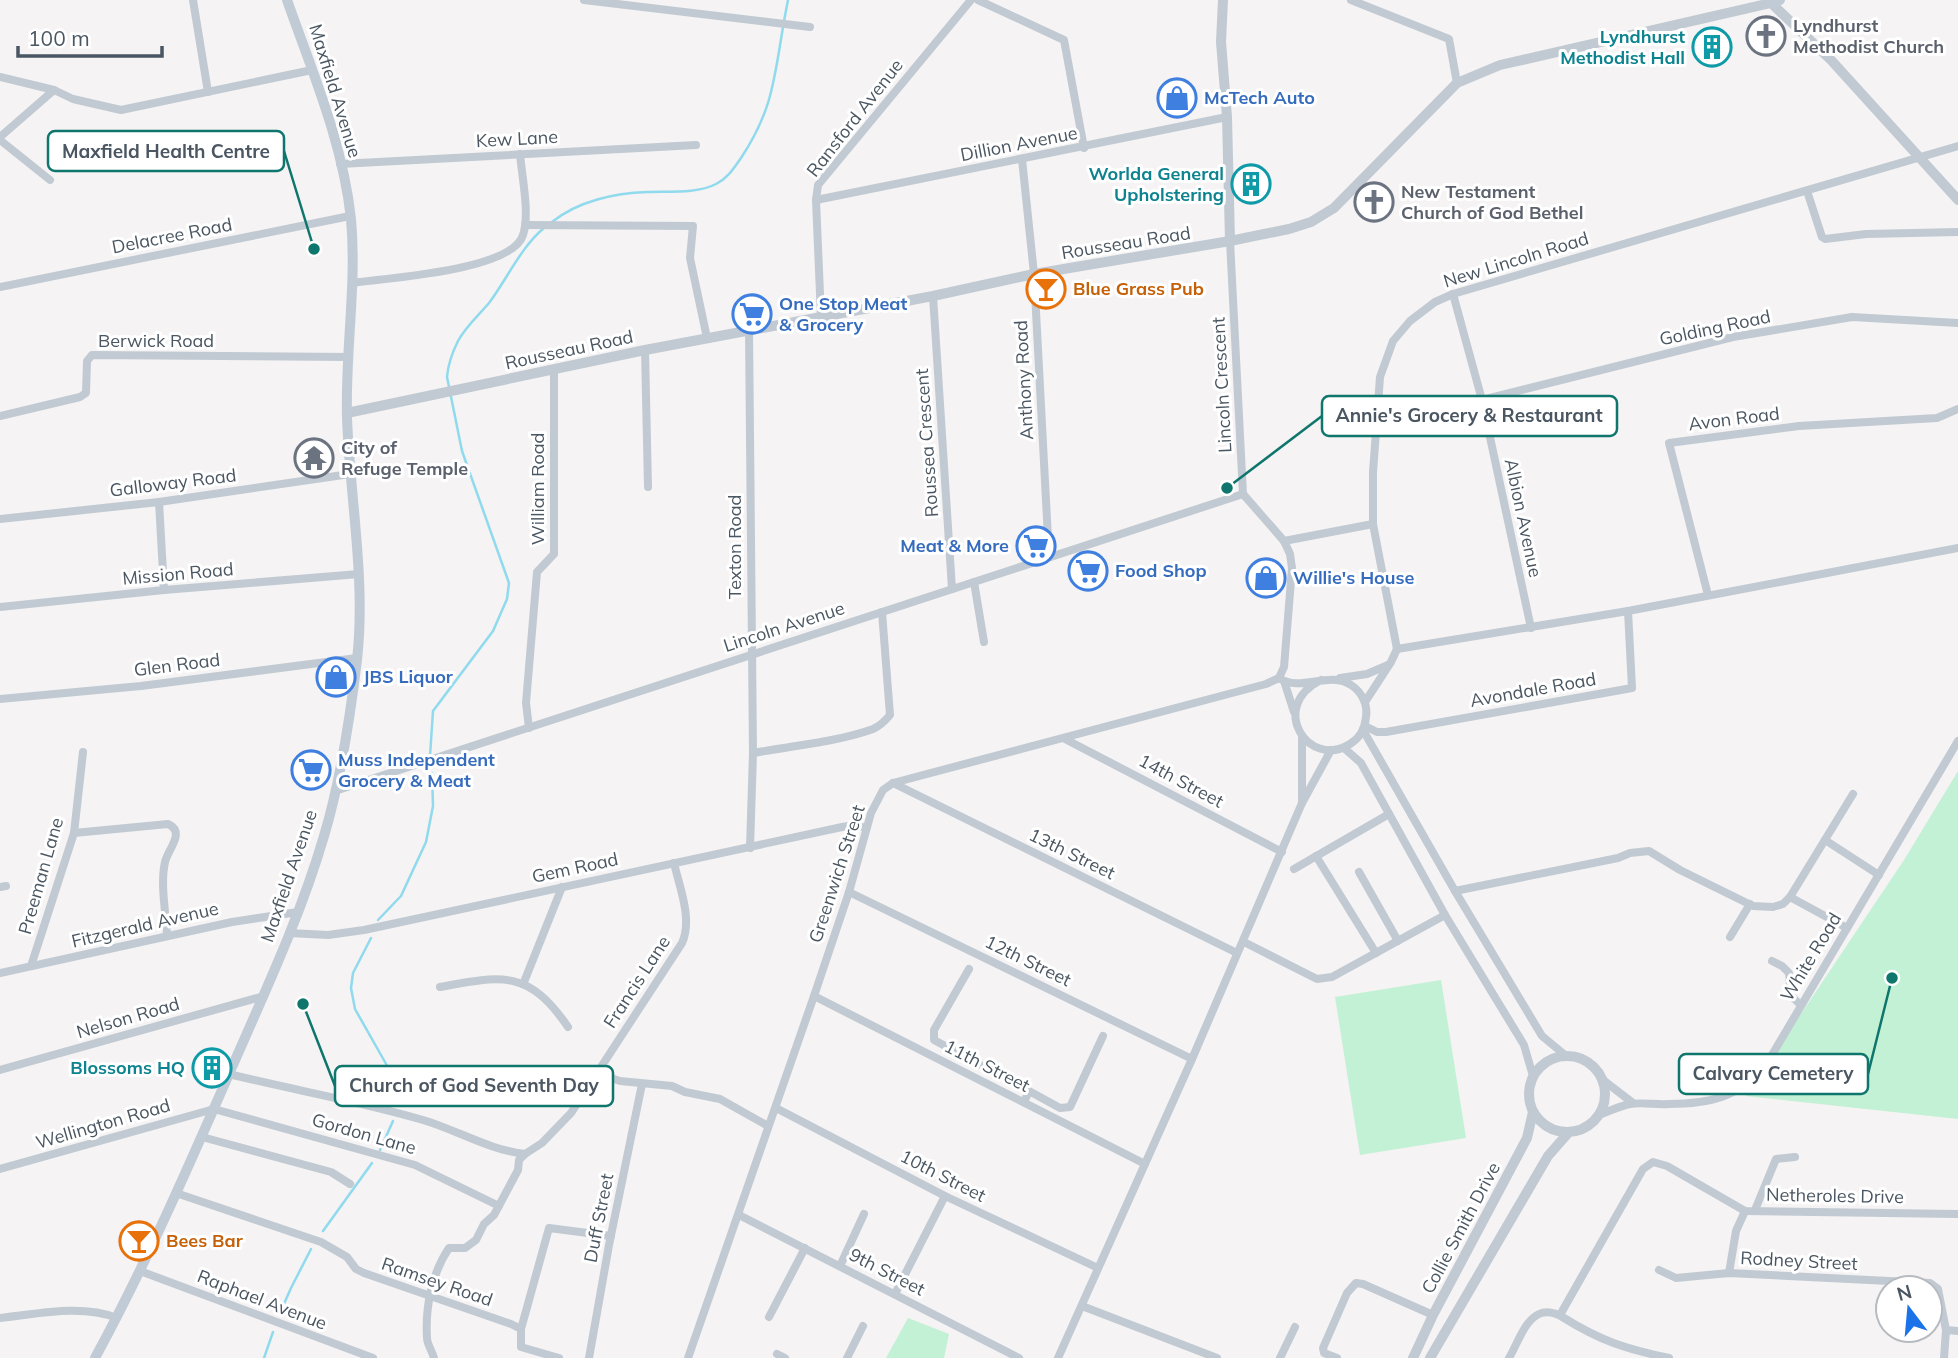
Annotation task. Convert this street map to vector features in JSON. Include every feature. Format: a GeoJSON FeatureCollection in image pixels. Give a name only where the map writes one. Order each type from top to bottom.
{"type":"FeatureCollection","features":[{"type":"Feature","properties":{"kind":"main road","name":"Maxfield Avenue"},"geometry":{"type":"LineString","coordinates":[[96,1358],[202,1137],[298,912],[326,832],[357,658],[359,574],[347,413],[352,283],[351,216],[330,122],[287,0]]}},
{"type":"Feature","properties":{"kind":"street"},"geometry":{"type":"LineString","coordinates":[[193,0],[208,92]]}},
{"type":"Feature","properties":{"kind":"street"},"geometry":{"type":"LineString","coordinates":[[584,0],[810,27]]}},
{"type":"Feature","properties":{"kind":"street","name":"Ransford Avenue"},"geometry":{"type":"LineString","coordinates":[[821,317],[818,186],[971,0]]}},
{"type":"Feature","properties":{"kind":"street"},"geometry":{"type":"LineString","coordinates":[[978,0],[1064,40],[1084,148]]}},
{"type":"Feature","properties":{"kind":"street"},"geometry":{"type":"LineString","coordinates":[[1223,0],[1221,42],[1227,117],[1230,242]]}},
{"type":"Feature","properties":{"kind":"street"},"geometry":{"type":"LineString","coordinates":[[1351,0],[1449,40],[1457,83]]}},
{"type":"Feature","properties":{"kind":"street"},"geometry":{"type":"LineString","coordinates":[[1773,1],[1831,60],[1958,200]]}},
{"type":"Feature","properties":{"kind":"street","name":"Rousseau Road"},"geometry":{"type":"LineString","coordinates":[[347,413],[645,350],[933,296],[1034,274],[1230,242],[1289,229],[1311,222],[1334,208],[1457,83],[1500,65],[1773,1]]}},
{"type":"Feature","properties":{"kind":"street"},"geometry":{"type":"LineString","coordinates":[[0,77],[121,110],[312,70]]}},
{"type":"Feature","properties":{"kind":"street"},"geometry":{"type":"LineString","coordinates":[[50,180],[0,138],[54,90]]}},
{"type":"Feature","properties":{"kind":"street","name":"Dillion Avenue"},"geometry":{"type":"LineString","coordinates":[[817,200],[1227,117]]}},
{"type":"Feature","properties":{"kind":"street","name":"Kew Lane"},"geometry":{"type":"LineString","coordinates":[[340,164],[696,145]]}},
{"type":"Feature","properties":{"kind":"street","name":"New Lincoln Road"},"geometry":{"type":"LineString","coordinates":[[1396,649],[1373,524],[1373,472],[1380,377],[1392,341],[1410,321],[1453,293],[1921,159],[1958,146]]}},
{"type":"Feature","properties":{"kind":"street"},"geometry":{"type":"LineString","coordinates":[[352,283],[472,266],[493,260],[522,239],[525,225],[520,154]]}},
{"type":"Feature","properties":{"kind":"street","name":"Anthony Road"},"geometry":{"type":"LineString","coordinates":[[1022,159],[1034,274],[1049,557]]}},
{"type":"Feature","properties":{"kind":"street"},"geometry":{"type":"LineString","coordinates":[[1807,191],[1825,240],[1866,234],[1958,232]]}},
{"type":"Feature","properties":{"kind":"street","name":"Delacree Road"},"geometry":{"type":"LineString","coordinates":[[0,288],[351,216]]}},
{"type":"Feature","properties":{"kind":"street"},"geometry":{"type":"LineString","coordinates":[[525,225],[693,226],[690,258],[707,338]]}},
{"type":"Feature","properties":{"kind":"street","name":"Lincoln Crescent"},"geometry":{"type":"LineString","coordinates":[[1230,242],[1243,494]]}},
{"type":"Feature","properties":{"kind":"street","name":"Albion Avenue"},"geometry":{"type":"LineString","coordinates":[[1453,293],[1482,400],[1531,628]]}},
{"type":"Feature","properties":{"kind":"street","name":"Roussea Crescent"},"geometry":{"type":"LineString","coordinates":[[933,296],[952,589]]}},
{"type":"Feature","properties":{"kind":"street","name":"Golding Road"},"geometry":{"type":"LineString","coordinates":[[1482,400],[1733,337],[1852,317],[1958,323]]}},
{"type":"Feature","properties":{"kind":"street","name":"Texton Road"},"geometry":{"type":"LineString","coordinates":[[749,330],[753,753],[750,848]]}},
{"type":"Feature","properties":{"kind":"street"},"geometry":{"type":"LineString","coordinates":[[645,350],[649,487]]}},
{"type":"Feature","properties":{"kind":"street","name":"Berwick Road"},"geometry":{"type":"LineString","coordinates":[[0,416],[80,397],[86,393],[87,361],[92,355],[349,357]]}},
{"type":"Feature","properties":{"kind":"street","name":"William Road"},"geometry":{"type":"LineString","coordinates":[[529,727],[526,704],[537,572],[554,554],[554,369]]}},
{"type":"Feature","properties":{"kind":"street","name":"Avon Road"},"geometry":{"type":"LineString","coordinates":[[1709,595],[1669,443],[1799,426],[1937,418],[1958,409]]}},
{"type":"Feature","properties":{"kind":"street","name":"Galloway Road"},"geometry":{"type":"LineString","coordinates":[[0,519],[159,502],[350,474]]}},
{"type":"Feature","properties":{"kind":"street"},"geometry":{"type":"LineString","coordinates":[[1243,494],[1284,541],[1290,554],[1292,568],[1281,679],[1302,736],[1302,803]]}},
{"type":"Feature","properties":{"kind":"street","name":"Lincoln Avenue"},"geometry":{"type":"LineString","coordinates":[[335,791],[1243,494]]}},
{"type":"Feature","properties":{"kind":"street"},"geometry":{"type":"LineString","coordinates":[[159,502],[164,590]]}},
{"type":"Feature","properties":{"kind":"street"},"geometry":{"type":"LineString","coordinates":[[1284,541],[1373,524]]}},
{"type":"Feature","properties":{"kind":"street"},"geometry":{"type":"LineString","coordinates":[[1365,702],[1391,662],[1396,649],[1628,611],[1958,548]]}},
{"type":"Feature","properties":{"kind":"street","name":"Mission Road"},"geometry":{"type":"LineString","coordinates":[[0,607],[359,574]]}},
{"type":"Feature","properties":{"kind":"street"},"geometry":{"type":"LineString","coordinates":[[974,582],[984,642]]}},
{"type":"Feature","properties":{"kind":"street","name":"Avondale Road"},"geometry":{"type":"LineString","coordinates":[[1364,728],[1385,732],[1632,688],[1628,611]]}},
{"type":"Feature","properties":{"kind":"street"},"geometry":{"type":"LineString","coordinates":[[753,753],[835,738],[873,729],[882,724],[890,715],[882,612]]}},
{"type":"Feature","properties":{"kind":"street","name":"Glen Road"},"geometry":{"type":"LineString","coordinates":[[0,699],[141,686],[357,658]]}},
{"type":"Feature","properties":{"kind":"street"},"geometry":{"type":"LineString","coordinates":[[893,783],[1281,679],[1310,682],[1367,674],[1391,662]]}},
{"type":"Feature","properties":{"kind":"street"},"geometry":{"type":"LineString","coordinates":[[1302,736],[1315,747],[1331,750],[1344,748],[1355,741],[1364,728],[1367,714],[1365,702],[1353,686],[1334,679]]}},
{"type":"Feature","properties":{"kind":"street"},"geometry":{"type":"LineString","coordinates":[[1296,722],[1295,709],[1300,696],[1309,686],[1321,680]]}},
{"type":"Feature","properties":{"kind":"street"},"geometry":{"type":"LineString","coordinates":[[1364,728],[1455,891],[1542,1036],[1565,1055]]}},
{"type":"Feature","properties":{"kind":"street","name":"14th Street"},"geometry":{"type":"LineString","coordinates":[[1065,739],[1282,852]]}},
{"type":"Feature","properties":{"kind":"street","name":"White Road"},"geometry":{"type":"LineString","coordinates":[[1599,1115],[1633,1103],[1703,1102],[1739,1091],[1748,1084],[1766,1065],[1958,741]]}},
{"type":"Feature","properties":{"kind":"street"},"geometry":{"type":"LineString","coordinates":[[1344,748],[1361,763],[1445,915],[1524,1045],[1533,1076]]}},
{"type":"Feature","properties":{"kind":"street"},"geometry":{"type":"LineString","coordinates":[[1058,1358],[1244,942],[1302,803],[1331,750]]}},
{"type":"Feature","properties":{"kind":"street","name":"Preeman Lane"},"geometry":{"type":"LineString","coordinates":[[31,967],[74,832],[83,752]]}},
{"type":"Feature","properties":{"kind":"street","name":"Greenwich Street"},"geometry":{"type":"LineString","coordinates":[[688,1358],[849,892],[866,828],[878,797],[893,783]]}},
{"type":"Feature","properties":{"kind":"street","name":"13th Street"},"geometry":{"type":"LineString","coordinates":[[893,783],[1237,953]]}},
{"type":"Feature","properties":{"kind":"street"},"geometry":{"type":"LineString","coordinates":[[1455,891],[1649,851],[1680,870],[1750,904],[1773,907],[1783,904],[1790,897],[1853,794]]}},
{"type":"Feature","properties":{"kind":"street"},"geometry":{"type":"LineString","coordinates":[[1294,869],[1389,814]]}},
{"type":"Feature","properties":{"kind":"street"},"geometry":{"type":"LineString","coordinates":[[74,832],[168,824],[173,826],[177,831],[176,837],[164,866],[167,935]]}},
{"type":"Feature","properties":{"kind":"street","name":"Gem Road"},"geometry":{"type":"LineString","coordinates":[[289,933],[328,935],[364,930],[855,825],[866,828]]}},
{"type":"Feature","properties":{"kind":"street"},"geometry":{"type":"LineString","coordinates":[[1825,840],[1879,875]]}},
{"type":"Feature","properties":{"kind":"street"},"geometry":{"type":"LineString","coordinates":[[1316,856],[1376,953]]}},
{"type":"Feature","properties":{"kind":"street","name":"Francis Lane"},"geometry":{"type":"LineString","coordinates":[[525,1154],[542,1143],[564,1120],[636,1015],[685,936],[684,903],[674,863]]}},
{"type":"Feature","properties":{"kind":"street"},"geometry":{"type":"LineString","coordinates":[[1359,872],[1398,941]]}},
{"type":"Feature","properties":{"kind":"street"},"geometry":{"type":"LineString","coordinates":[[524,982],[562,887]]}},
{"type":"Feature","properties":{"kind":"street","name":"12th Street"},"geometry":{"type":"LineString","coordinates":[[849,892],[1192,1059]]}},
{"type":"Feature","properties":{"kind":"street"},"geometry":{"type":"LineString","coordinates":[[1790,897],[1847,928]]}},
{"type":"Feature","properties":{"kind":"street"},"geometry":{"type":"LineString","coordinates":[[1730,937],[1750,904]]}},
{"type":"Feature","properties":{"kind":"street","name":"Fitzgerald Avenue"},"geometry":{"type":"LineString","coordinates":[[0,973],[167,935],[298,912]]}},
{"type":"Feature","properties":{"kind":"street"},"geometry":{"type":"LineString","coordinates":[[1244,942],[1317,979],[1332,977],[1445,915]]}},
{"type":"Feature","properties":{"kind":"street"},"geometry":{"type":"LineString","coordinates":[[1772,961],[1789,973],[1788,990],[1801,1005]]}},
{"type":"Feature","properties":{"kind":"street"},"geometry":{"type":"LineString","coordinates":[[969,969],[934,1030],[934,1040],[1060,1108],[1070,1107],[1103,1036]]}},
{"type":"Feature","properties":{"kind":"street"},"geometry":{"type":"LineString","coordinates":[[440,987],[481,979],[524,982],[552,1004],[568,1027]]}},
{"type":"Feature","properties":{"kind":"street","name":"Nelson Road"},"geometry":{"type":"LineString","coordinates":[[0,1070],[264,996]]}},
{"type":"Feature","properties":{"kind":"street","name":"11th Street"},"geometry":{"type":"LineString","coordinates":[[814,996],[1145,1164]]}},
{"type":"Feature","properties":{"kind":"street"},"geometry":{"type":"LineString","coordinates":[[1565,1055],[1584,1059],[1599,1072],[1603,1080],[1604,1104],[1599,1115],[1581,1129],[1569,1132],[1552,1129],[1533,1112],[1528,1094],[1533,1076],[1541,1065],[1552,1058],[1565,1055]]}},
{"type":"Feature","properties":{"kind":"street"},"geometry":{"type":"LineString","coordinates":[[596,1073],[621,1081],[672,1086],[685,1092],[720,1099],[768,1126]]}},
{"type":"Feature","properties":{"kind":"street"},"geometry":{"type":"LineString","coordinates":[[229,1074],[390,1110],[451,1128],[493,1147],[525,1154]]}},
{"type":"Feature","properties":{"kind":"street"},"geometry":{"type":"LineString","coordinates":[[1603,1080],[1620,1096],[1633,1103]]}},
{"type":"Feature","properties":{"kind":"street","name":"Duff Street"},"geometry":{"type":"LineString","coordinates":[[589,1358],[642,1084]]}},
{"type":"Feature","properties":{"kind":"street"},"geometry":{"type":"LineString","coordinates":[[1024,1102],[1029,1091]]}},
{"type":"Feature","properties":{"kind":"street","name":"10th Street"},"geometry":{"type":"LineString","coordinates":[[776,1108],[945,1196],[1098,1268]]}},
{"type":"Feature","properties":{"kind":"street","name":"Wellington Road"},"geometry":{"type":"LineString","coordinates":[[0,1169],[214,1109]]}},
{"type":"Feature","properties":{"kind":"street","name":"Gordon Lane"},"geometry":{"type":"LineString","coordinates":[[214,1109],[415,1165],[499,1206]]}},
{"type":"Feature","properties":{"kind":"street","name":"Collie Smith Drive"},"geometry":{"type":"LineString","coordinates":[[1413,1358],[1527,1138],[1533,1112]]}},
{"type":"Feature","properties":{"kind":"street","name":"Collie Smith Drive"},"geometry":{"type":"LineString","coordinates":[[1430,1358],[1548,1156],[1569,1132]]}},
{"type":"Feature","properties":{"kind":"street"},"geometry":{"type":"LineString","coordinates":[[202,1137],[331,1172],[350,1184]]}},
{"type":"Feature","properties":{"kind":"street"},"geometry":{"type":"LineString","coordinates":[[434,1358],[427,1341],[427,1309],[441,1262],[449,1248],[465,1248],[475,1240],[499,1206],[518,1170],[519,1160],[525,1154]]}},
{"type":"Feature","properties":{"kind":"street"},"geometry":{"type":"LineString","coordinates":[[1755,1210],[1776,1159],[1795,1157]]}},
{"type":"Feature","properties":{"kind":"street","name":"Netheroles Drive"},"geometry":{"type":"LineString","coordinates":[[1560,1315],[1643,1169],[1653,1162],[1667,1166],[1745,1211],[1958,1214]]}},
{"type":"Feature","properties":{"kind":"street","name":"Ramsey Road"},"geometry":{"type":"LineString","coordinates":[[176,1193],[321,1242],[347,1257],[356,1269],[364,1273],[521,1329]]}},
{"type":"Feature","properties":{"kind":"street"},"geometry":{"type":"LineString","coordinates":[[895,1294],[945,1196]]}},
{"type":"Feature","properties":{"kind":"street"},"geometry":{"type":"LineString","coordinates":[[1729,1273],[1736,1231],[1745,1211]]}},
{"type":"Feature","properties":{"kind":"street"},"geometry":{"type":"LineString","coordinates":[[839,1266],[864,1214]]}},
{"type":"Feature","properties":{"kind":"street","name":"9th Street"},"geometry":{"type":"LineString","coordinates":[[739,1215],[1019,1358]]}},
{"type":"Feature","properties":{"kind":"street"},"geometry":{"type":"LineString","coordinates":[[559,1358],[521,1347],[521,1329],[548,1229],[611,1236]]}},
{"type":"Feature","properties":{"kind":"street"},"geometry":{"type":"LineString","coordinates":[[769,1317],[805,1248]]}},
{"type":"Feature","properties":{"kind":"street","name":"Rodney Street"},"geometry":{"type":"LineString","coordinates":[[1659,1269],[1676,1278],[1729,1273],[1930,1283],[1938,1289],[1946,1330],[1944,1358]]}},
{"type":"Feature","properties":{"kind":"street","name":"Raphael Avenue"},"geometry":{"type":"LineString","coordinates":[[140,1271],[373,1358]]}},
{"type":"Feature","properties":{"kind":"street"},"geometry":{"type":"LineString","coordinates":[[1337,1358],[1324,1353],[1323,1348],[1347,1293],[1356,1283],[1433,1315]]}},
{"type":"Feature","properties":{"kind":"street"},"geometry":{"type":"LineString","coordinates":[[1082,1306],[1217,1358]]}},
{"type":"Feature","properties":{"kind":"street"},"geometry":{"type":"LineString","coordinates":[[0,1318],[86,1311],[102,1312],[117,1318]]}},
{"type":"Feature","properties":{"kind":"street"},"geometry":{"type":"LineString","coordinates":[[1509,1358],[1531,1319],[1540,1313],[1548,1312],[1560,1315],[1607,1342],[1669,1358]]}},
{"type":"Feature","properties":{"kind":"street"},"geometry":{"type":"LineString","coordinates":[[847,1358],[863,1326]]}},
{"type":"Feature","properties":{"kind":"street"},"geometry":{"type":"LineString","coordinates":[[1280,1358],[1296,1327]]}},
{"type":"Feature","properties":{"kind":"street"},"geometry":{"type":"LineString","coordinates":[[1946,1330],[1958,1331]]}},
{"type":"Feature","properties":{"kind":"green space"},"geometry":{"type":"Polygon","coordinates":[[[1958,771],[1958,1119],[1746,1096],[1904,860],[1958,771]]]}},
{"type":"Feature","properties":{"kind":"green space"},"geometry":{"type":"Polygon","coordinates":[[[1441,980],[1466,1138],[1360,1155],[1335,997],[1441,980]]]}},
{"type":"Feature","properties":{"kind":"green space"},"geometry":{"type":"Polygon","coordinates":[[[908,1318],[949,1334],[944,1358],[886,1358],[908,1318]]]}},
{"type":"Feature","properties":{"kind":"waterway"},"geometry":{"type":"LineString","coordinates":[[784,21],[788,0]]}},
{"type":"Feature","properties":{"kind":"waterway"},"geometry":{"type":"LineString","coordinates":[[552,222],[573,209],[610,196],[700,189],[724,179],[751,141],[766,110],[783,27]]}},
{"type":"Feature","properties":{"kind":"waterway"},"geometry":{"type":"LineString","coordinates":[[430,756],[433,711],[493,631],[507,599],[509,583],[462,451],[447,377],[448,368],[461,336],[489,303],[528,244],[544,228]]}},
{"type":"Feature","properties":{"kind":"waterway"},"geometry":{"type":"LineString","coordinates":[[378,920],[401,896],[426,842],[433,806],[432,773]]}},
{"type":"Feature","properties":{"kind":"waterway"},"geometry":{"type":"LineString","coordinates":[[371,938],[353,973],[351,988],[355,1009],[394,1078],[398,1103]]}},
{"type":"Feature","properties":{"kind":"waterway"},"geometry":{"type":"LineString","coordinates":[[380,1150],[393,1121]]}},
{"type":"Feature","properties":{"kind":"waterway"},"geometry":{"type":"LineString","coordinates":[[323,1231],[372,1163]]}},
{"type":"Feature","properties":{"kind":"waterway"},"geometry":{"type":"LineString","coordinates":[[280,1313],[311,1249]]}},
{"type":"Feature","properties":{"kind":"waterway"},"geometry":{"type":"LineString","coordinates":[[264,1358],[273,1332]]}},
{"type":"Feature","properties":{"kind":"place","name":"Lyndhurst Methodist Church"},"geometry":{"type":"Point","coordinates":[1766,36]}},
{"type":"Feature","properties":{"kind":"place","name":"Lyndhurst Methodist Hall"},"geometry":{"type":"Point","coordinates":[1712,47]}},
{"type":"Feature","properties":{"kind":"place","name":"McTech Auto"},"geometry":{"type":"Point","coordinates":[1177,98]}},
{"type":"Feature","properties":{"kind":"place","name":"Worlda General Upholstering"},"geometry":{"type":"Point","coordinates":[1251,184]}},
{"type":"Feature","properties":{"kind":"place","name":"New Testament Church of God Bethel"},"geometry":{"type":"Point","coordinates":[1374,202]}},
{"type":"Feature","properties":{"kind":"place","name":"Maxfield Health Centre"},"geometry":{"type":"Point","coordinates":[314,249]}},
{"type":"Feature","properties":{"kind":"place","name":"Blue Grass Pub"},"geometry":{"type":"Point","coordinates":[1046,289]}},
{"type":"Feature","properties":{"kind":"place","name":"One Stop Meat & Grocery"},"geometry":{"type":"Point","coordinates":[752,314]}},
{"type":"Feature","properties":{"kind":"place","name":"City of Refuge Temple"},"geometry":{"type":"Point","coordinates":[314,458]}},
{"type":"Feature","properties":{"kind":"place","name":"Annie's Grocery & Restaurant"},"geometry":{"type":"Point","coordinates":[1227,488]}},
{"type":"Feature","properties":{"kind":"place","name":"Meat & More"},"geometry":{"type":"Point","coordinates":[1036,546]}},
{"type":"Feature","properties":{"kind":"place","name":"Food Shop"},"geometry":{"type":"Point","coordinates":[1088,571]}},
{"type":"Feature","properties":{"kind":"place","name":"Willie's House"},"geometry":{"type":"Point","coordinates":[1266,578]}},
{"type":"Feature","properties":{"kind":"place","name":"JBS Liquor"},"geometry":{"type":"Point","coordinates":[336,677]}},
{"type":"Feature","properties":{"kind":"place","name":"Muss Independent Grocery & Meat"},"geometry":{"type":"Point","coordinates":[311,770]}},
{"type":"Feature","properties":{"kind":"place","name":"Calvary Cemetery"},"geometry":{"type":"Point","coordinates":[1892,978]}},
{"type":"Feature","properties":{"kind":"place","name":"Church of God Seventh Day"},"geometry":{"type":"Point","coordinates":[303,1004]}},
{"type":"Feature","properties":{"kind":"place","name":"Blossoms HQ"},"geometry":{"type":"Point","coordinates":[212,1068]}},
{"type":"Feature","properties":{"kind":"place","name":"Bees Bar"},"geometry":{"type":"Point","coordinates":[139,1241]}}]}
